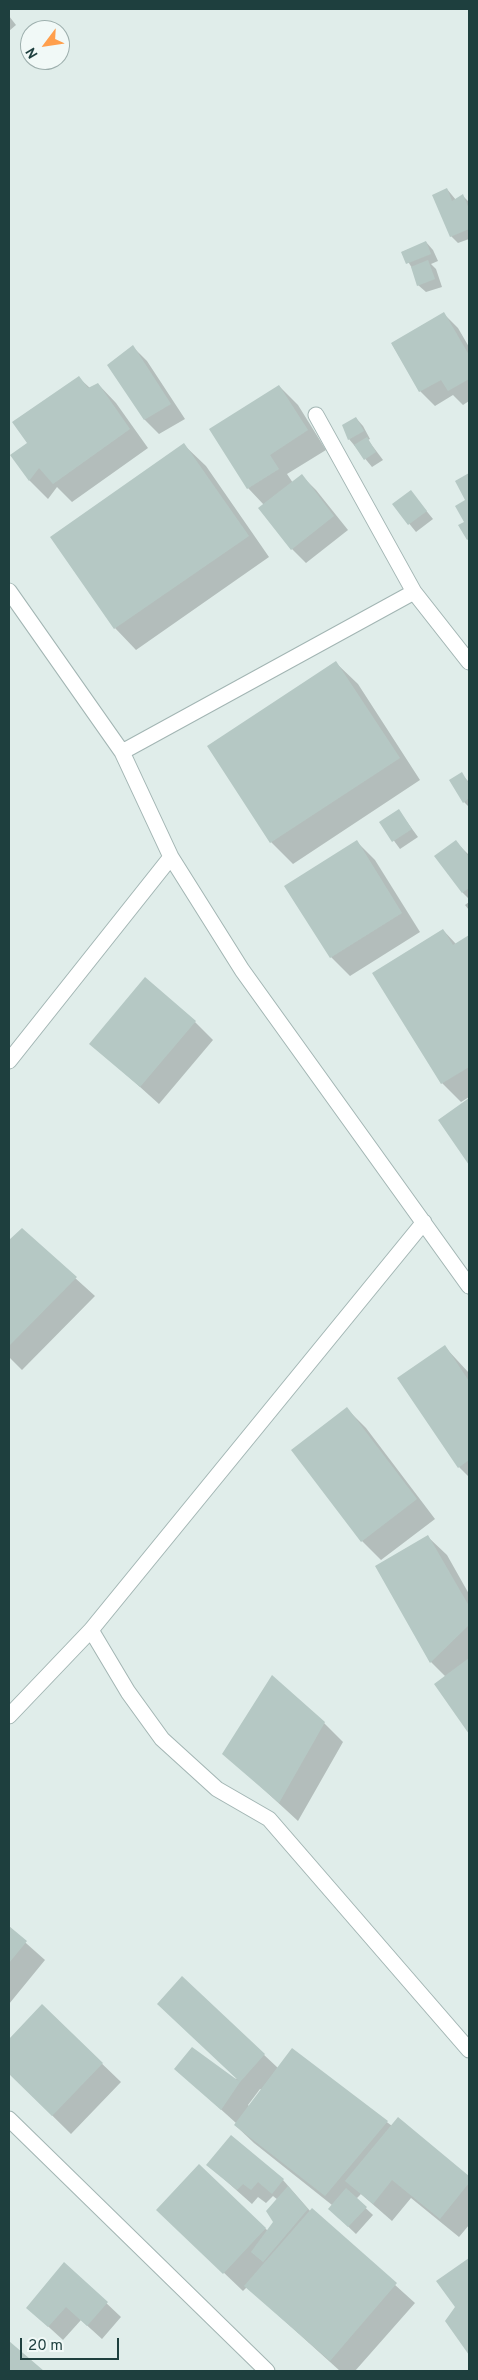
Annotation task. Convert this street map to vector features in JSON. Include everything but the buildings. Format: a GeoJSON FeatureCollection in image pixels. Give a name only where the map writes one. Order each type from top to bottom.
{"type":"FeatureCollection","features":[{"type":"Feature","properties":{"kind":"street"},"geometry":{"type":"LineString","coordinates":[[316,415],[414,592],[469,662]]}},
{"type":"Feature","properties":{"kind":"street"},"geometry":{"type":"LineString","coordinates":[[9,591],[122,752],[170,857],[242,970],[469,1286]]}},
{"type":"Feature","properties":{"kind":"street"},"geometry":{"type":"LineString","coordinates":[[122,752],[414,592]]}},
{"type":"Feature","properties":{"kind":"street"},"geometry":{"type":"LineString","coordinates":[[9,1061],[170,857]]}},
{"type":"Feature","properties":{"kind":"street"},"geometry":{"type":"LineString","coordinates":[[9,1716],[91,1630],[424,1222]]}},
{"type":"Feature","properties":{"kind":"street"},"geometry":{"type":"LineString","coordinates":[[91,1630],[128,1692],[162,1739],[217,1789],[269,1819],[469,2050]]}},
{"type":"Feature","properties":{"kind":"street"},"geometry":{"type":"LineString","coordinates":[[9,2119],[267,2371]]}}]}
